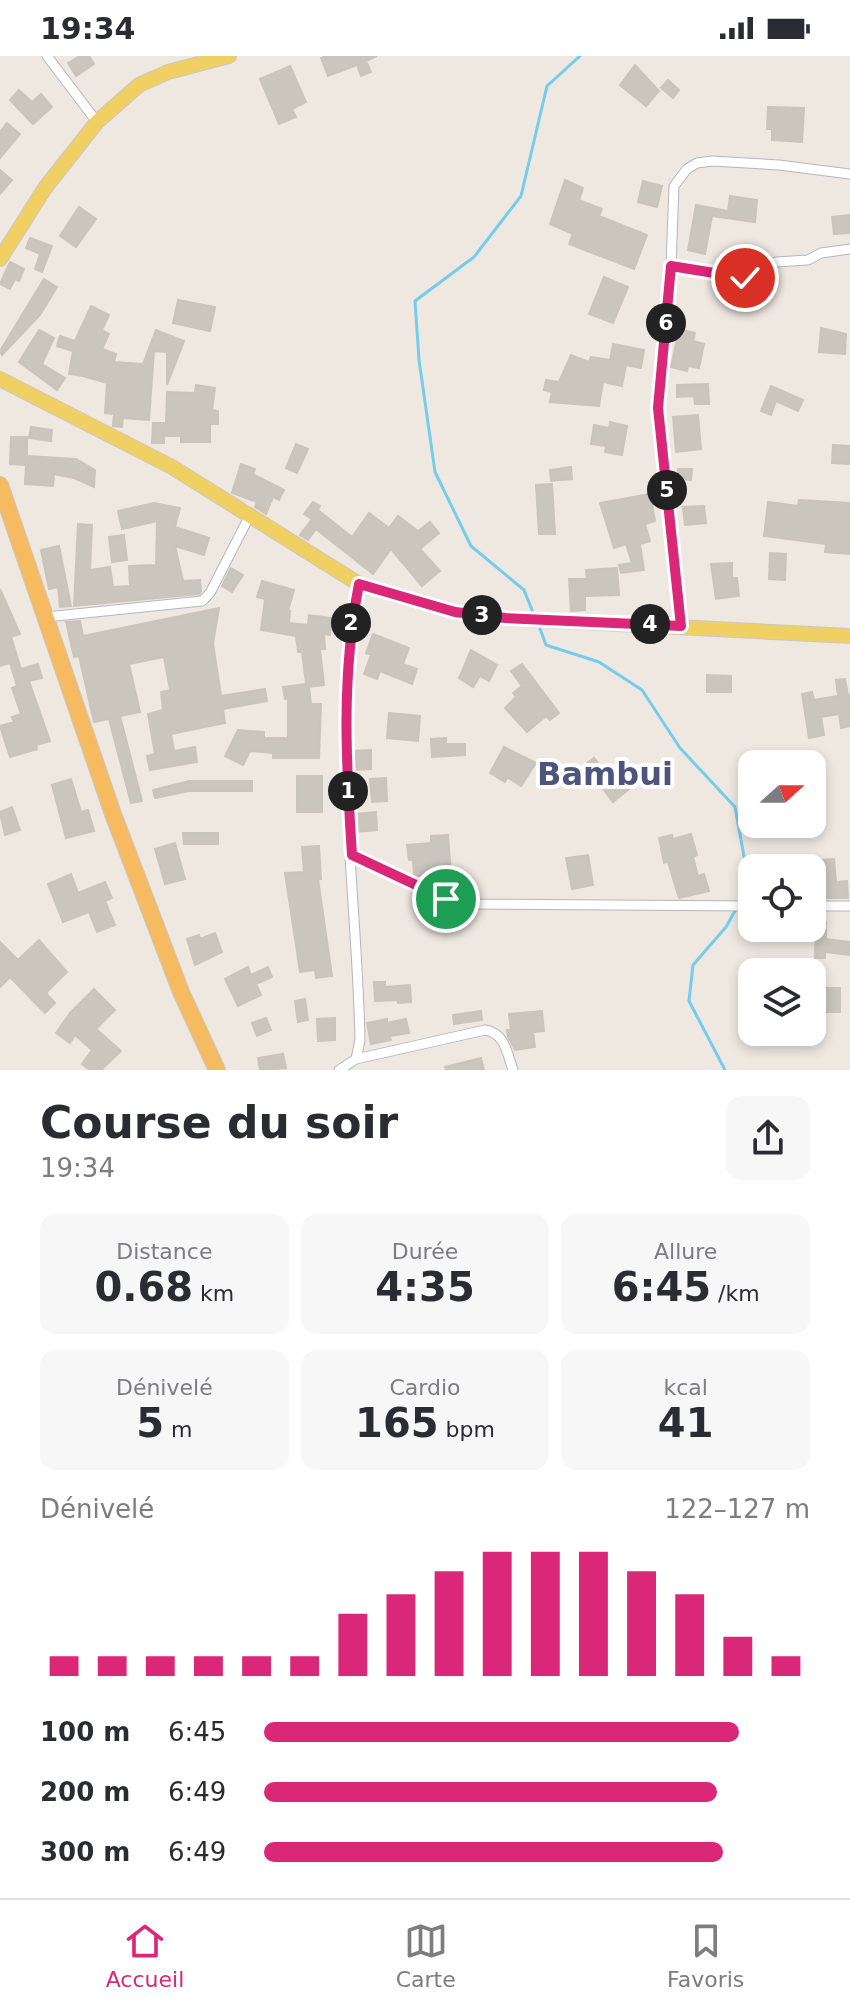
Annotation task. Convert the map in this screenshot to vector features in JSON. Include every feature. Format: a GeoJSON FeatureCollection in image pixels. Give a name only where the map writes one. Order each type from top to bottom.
{"type":"FeatureCollection","features":[{"type":"Feature","properties":{"kind":"highway"},"geometry":{"type":"LineString","coordinates":[[0,485],[7,528],[46,617],[118,828],[181,992],[217,1070]]}},
{"type":"Feature","properties":{"kind":"main road"},"geometry":{"type":"LineString","coordinates":[[0,259],[45,188],[97,122],[139,85],[184,62],[229,56]]}},
{"type":"Feature","properties":{"kind":"main road"},"geometry":{"type":"LineString","coordinates":[[0,379],[172,467],[359,584],[455,612],[505,618],[850,636]]}},
{"type":"Feature","properties":{"kind":"street"},"geometry":{"type":"LineString","coordinates":[[47,56],[97,122]]}},
{"type":"Feature","properties":{"kind":"street"},"geometry":{"type":"LineString","coordinates":[[681,626],[658,408],[671,266],[674,186],[687,169],[697,163],[712,161],[850,174]]}},
{"type":"Feature","properties":{"kind":"street"},"geometry":{"type":"LineString","coordinates":[[671,266],[745,278],[759,275],[776,262],[808,260],[821,253],[850,249]]}},
{"type":"Feature","properties":{"kind":"street"},"geometry":{"type":"LineString","coordinates":[[46,617],[202,601],[210,593],[250,515]]}},
{"type":"Feature","properties":{"kind":"street"},"geometry":{"type":"LineString","coordinates":[[356,1059],[360,1040],[359,995],[345,734],[349,636],[359,584]]}},
{"type":"Feature","properties":{"kind":"street"},"geometry":{"type":"LineString","coordinates":[[352,855],[446,899],[470,904],[738,906]]}},
{"type":"Feature","properties":{"kind":"street"},"geometry":{"type":"LineString","coordinates":[[826,906],[850,906]]}},
{"type":"Feature","properties":{"kind":"street"},"geometry":{"type":"LineString","coordinates":[[339,1070],[356,1059],[485,1030],[502,1038],[513,1070]]}},
{"type":"Feature","properties":{"kind":"building"},"geometry":{"type":"Polygon","coordinates":[[[80,56],[89,56],[94,64],[76,76],[68,63],[80,56]]]}},
{"type":"Feature","properties":{"kind":"building"},"geometry":{"type":"Polygon","coordinates":[[[377,56],[366,61],[371,72],[361,76],[357,65],[328,76],[321,58],[377,56]]]}},
{"type":"Feature","properties":{"kind":"building"},"geometry":{"type":"Polygon","coordinates":[[[635,65],[659,91],[646,106],[620,85],[635,65]]]}},
{"type":"Feature","properties":{"kind":"building"},"geometry":{"type":"Polygon","coordinates":[[[290,66],[306,102],[292,109],[296,117],[279,124],[260,79],[290,66]]]}},
{"type":"Feature","properties":{"kind":"building"},"geometry":{"type":"Polygon","coordinates":[[[668,80],[679,90],[673,98],[661,88],[668,80]]]}},
{"type":"Feature","properties":{"kind":"building"},"geometry":{"type":"Polygon","coordinates":[[[19,90],[32,102],[41,94],[52,107],[33,124],[10,100],[19,90]]]}},
{"type":"Feature","properties":{"kind":"building"},"geometry":{"type":"Polygon","coordinates":[[[768,107],[804,108],[802,142],[772,140],[772,129],[767,129],[768,107]]]}},
{"type":"Feature","properties":{"kind":"building"},"geometry":{"type":"Polygon","coordinates":[[[7,123],[20,134],[0,158],[0,132],[7,123]]]}},
{"type":"Feature","properties":{"kind":"building"},"geometry":{"type":"Polygon","coordinates":[[[0,170],[12,180],[0,194],[0,170]]]}},
{"type":"Feature","properties":{"kind":"building"},"geometry":{"type":"Polygon","coordinates":[[[565,180],[583,188],[579,200],[602,209],[599,216],[647,235],[634,269],[569,244],[573,234],[550,224],[565,180]]]}},
{"type":"Feature","properties":{"kind":"building"},"geometry":{"type":"Polygon","coordinates":[[[643,181],[662,186],[657,207],[638,202],[643,181]]]}},
{"type":"Feature","properties":{"kind":"building"},"geometry":{"type":"Polygon","coordinates":[[[730,196],[757,200],[755,222],[712,216],[705,254],[688,250],[696,205],[728,211],[730,196]]]}},
{"type":"Feature","properties":{"kind":"building"},"geometry":{"type":"Polygon","coordinates":[[[79,207],[96,219],[76,247],[60,236],[79,207]]]}},
{"type":"Feature","properties":{"kind":"building"},"geometry":{"type":"Polygon","coordinates":[[[850,215],[850,233],[834,234],[832,217],[850,215]]]}},
{"type":"Feature","properties":{"kind":"building"},"geometry":{"type":"Polygon","coordinates":[[[30,238],[52,246],[42,272],[35,269],[40,254],[26,248],[30,238]]]}},
{"type":"Feature","properties":{"kind":"building"},"geometry":{"type":"Polygon","coordinates":[[[10,262],[24,269],[19,281],[15,279],[10,289],[0,284],[10,262]]]}},
{"type":"Feature","properties":{"kind":"building"},"geometry":{"type":"Polygon","coordinates":[[[604,277],[628,287],[613,323],[589,314],[604,277]]]}},
{"type":"Feature","properties":{"kind":"building"},"geometry":{"type":"Polygon","coordinates":[[[44,279],[57,287],[40,315],[2,355],[0,351],[44,279]]]}},
{"type":"Feature","properties":{"kind":"building"},"geometry":{"type":"Polygon","coordinates":[[[178,300],[215,307],[210,331],[173,323],[178,300]]]}},
{"type":"Feature","properties":{"kind":"building"},"geometry":{"type":"Polygon","coordinates":[[[91,306],[109,315],[102,330],[109,334],[102,349],[116,354],[114,362],[143,364],[156,330],[184,341],[167,385],[167,352],[154,351],[149,420],[123,418],[122,427],[113,426],[114,414],[105,413],[107,383],[69,374],[73,351],[57,346],[60,336],[75,341],[91,306]]]}},
{"type":"Feature","properties":{"kind":"building"},"geometry":{"type":"Polygon","coordinates":[[[821,328],[846,334],[845,354],[819,352],[821,328]]]}},
{"type":"Feature","properties":{"kind":"building"},"geometry":{"type":"Polygon","coordinates":[[[679,329],[695,333],[693,341],[704,344],[699,368],[688,366],[687,371],[671,367],[679,329]]]}},
{"type":"Feature","properties":{"kind":"building"},"geometry":{"type":"Polygon","coordinates":[[[39,330],[54,338],[42,364],[65,378],[57,390],[19,362],[39,330]]]}},
{"type":"Feature","properties":{"kind":"building"},"geometry":{"type":"Polygon","coordinates":[[[613,344],[644,350],[641,368],[626,365],[622,386],[603,382],[599,406],[550,402],[552,392],[544,390],[546,380],[559,382],[571,355],[589,362],[591,357],[610,360],[613,344]]]}},
{"type":"Feature","properties":{"kind":"building"},"geometry":{"type":"Polygon","coordinates":[[[708,384],[709,404],[695,404],[694,396],[677,397],[677,385],[708,384]]]}},
{"type":"Feature","properties":{"kind":"building"},"geometry":{"type":"Polygon","coordinates":[[[196,385],[215,388],[212,410],[218,411],[218,424],[210,424],[210,442],[181,442],[181,436],[164,436],[164,443],[152,443],[153,423],[166,423],[167,392],[195,393],[196,385]]]}},
{"type":"Feature","properties":{"kind":"building"},"geometry":{"type":"Polygon","coordinates":[[[771,386],[803,400],[798,411],[776,401],[771,415],[761,411],[771,386]]]}},
{"type":"Feature","properties":{"kind":"building"},"geometry":{"type":"Polygon","coordinates":[[[698,415],[701,449],[676,452],[673,417],[698,415]]]}},
{"type":"Feature","properties":{"kind":"building"},"geometry":{"type":"Polygon","coordinates":[[[610,422],[627,426],[622,455],[605,452],[606,446],[591,444],[594,425],[609,428],[610,422]]]}},
{"type":"Feature","properties":{"kind":"building"},"geometry":{"type":"Polygon","coordinates":[[[31,427],[52,430],[51,441],[29,438],[31,427]]]}},
{"type":"Feature","properties":{"kind":"building"},"geometry":{"type":"Polygon","coordinates":[[[11,437],[27,437],[27,456],[76,459],[95,470],[94,487],[54,474],[53,486],[25,484],[26,465],[10,464],[11,437]]]}},
{"type":"Feature","properties":{"kind":"building"},"geometry":{"type":"Polygon","coordinates":[[[296,444],[308,449],[297,473],[286,468],[296,444]]]}},
{"type":"Feature","properties":{"kind":"building"},"geometry":{"type":"Polygon","coordinates":[[[833,445],[850,446],[850,464],[832,463],[833,445]]]}},
{"type":"Feature","properties":{"kind":"building"},"geometry":{"type":"Polygon","coordinates":[[[241,464],[255,469],[253,474],[284,490],[279,500],[273,497],[266,514],[255,507],[257,502],[232,493],[241,464]]]}},
{"type":"Feature","properties":{"kind":"building"},"geometry":{"type":"Polygon","coordinates":[[[571,467],[572,479],[551,481],[550,470],[571,467]]]}},
{"type":"Feature","properties":{"kind":"building"},"geometry":{"type":"Polygon","coordinates":[[[678,469],[692,469],[691,480],[678,479],[678,469]]]}},
{"type":"Feature","properties":{"kind":"building"},"geometry":{"type":"Polygon","coordinates":[[[552,484],[555,534],[539,534],[536,485],[552,484]]]}},
{"type":"Feature","properties":{"kind":"building"},"geometry":{"type":"Polygon","coordinates":[[[650,494],[655,521],[645,524],[650,541],[640,544],[644,570],[621,573],[619,565],[632,563],[626,544],[614,548],[600,503],[650,494]]]}},
{"type":"Feature","properties":{"kind":"building"},"geometry":{"type":"Polygon","coordinates":[[[799,500],[850,503],[850,554],[825,552],[826,544],[764,536],[768,502],[798,506],[799,500]]]}},
{"type":"Feature","properties":{"kind":"building"},"geometry":{"type":"Polygon","coordinates":[[[313,502],[320,506],[318,510],[352,537],[369,513],[389,528],[398,516],[418,531],[430,522],[439,533],[420,549],[440,571],[422,586],[391,549],[373,574],[316,529],[308,540],[300,535],[312,519],[304,514],[313,502]]]}},
{"type":"Feature","properties":{"kind":"building"},"geometry":{"type":"Polygon","coordinates":[[[154,503],[180,508],[175,527],[209,538],[204,555],[175,546],[183,581],[200,580],[199,594],[74,606],[78,524],[92,525],[90,570],[110,567],[113,587],[130,586],[129,566],[156,565],[157,521],[122,529],[118,511],[154,503]]]}},
{"type":"Feature","properties":{"kind":"building"},"geometry":{"type":"Polygon","coordinates":[[[704,506],[706,523],[685,525],[683,507],[704,506]]]}},
{"type":"Feature","properties":{"kind":"building"},"geometry":{"type":"Polygon","coordinates":[[[124,535],[127,560],[112,562],[109,537],[124,535]]]}},
{"type":"Feature","properties":{"kind":"building"},"geometry":{"type":"Polygon","coordinates":[[[59,546],[71,606],[60,607],[58,587],[49,589],[41,550],[59,546]]]}},
{"type":"Feature","properties":{"kind":"building"},"geometry":{"type":"Polygon","coordinates":[[[770,553],[786,554],[785,580],[769,579],[770,553]]]}},
{"type":"Feature","properties":{"kind":"building"},"geometry":{"type":"Polygon","coordinates":[[[732,563],[732,578],[737,578],[739,596],[716,599],[711,564],[732,563]]]}},
{"type":"Feature","properties":{"kind":"building"},"geometry":{"type":"Polygon","coordinates":[[[231,568],[243,575],[232,592],[222,586],[231,568]]]}},
{"type":"Feature","properties":{"kind":"building"},"geometry":{"type":"Polygon","coordinates":[[[617,568],[619,595],[585,596],[585,610],[571,611],[569,579],[587,579],[586,570],[617,568]]]}},
{"type":"Feature","properties":{"kind":"building"},"geometry":{"type":"Polygon","coordinates":[[[262,581],[294,590],[288,611],[289,623],[308,625],[309,615],[332,618],[330,635],[324,634],[325,649],[320,649],[324,685],[309,687],[311,704],[321,704],[319,758],[273,758],[273,753],[250,751],[243,765],[225,756],[238,730],[264,732],[264,738],[288,738],[288,698],[285,699],[283,687],[306,684],[302,652],[298,652],[296,636],[261,630],[265,599],[257,597],[262,581]]]}},
{"type":"Feature","properties":{"kind":"building"},"geometry":{"type":"Polygon","coordinates":[[[0,589],[20,634],[11,637],[21,669],[38,664],[42,678],[29,681],[50,741],[36,745],[37,749],[10,757],[0,726],[14,722],[12,717],[21,714],[12,688],[17,686],[10,663],[0,666],[0,589]]]}},
{"type":"Feature","properties":{"kind":"building"},"geometry":{"type":"Polygon","coordinates":[[[219,608],[213,643],[221,696],[265,689],[267,701],[223,709],[225,723],[171,734],[174,751],[195,747],[197,762],[150,770],[147,756],[155,754],[148,714],[163,710],[161,692],[170,690],[164,657],[129,664],[140,712],[120,716],[142,801],[131,803],[109,719],[94,722],[79,656],[74,657],[66,622],[80,621],[83,636],[219,608]]]}},
{"type":"Feature","properties":{"kind":"building"},"geometry":{"type":"Polygon","coordinates":[[[373,634],[409,648],[403,664],[417,669],[412,684],[380,671],[377,679],[364,674],[371,655],[366,653],[373,634]]]}},
{"type":"Feature","properties":{"kind":"building"},"geometry":{"type":"Polygon","coordinates":[[[471,650],[497,665],[489,681],[480,676],[473,687],[459,678],[471,650]]]}},
{"type":"Feature","properties":{"kind":"building"},"geometry":{"type":"Polygon","coordinates":[[[522,664],[559,713],[550,720],[546,716],[527,732],[505,708],[516,697],[513,693],[522,686],[511,671],[522,664]]]}},
{"type":"Feature","properties":{"kind":"building"},"geometry":{"type":"Polygon","coordinates":[[[707,675],[731,676],[731,692],[707,692],[707,675]]]}},
{"type":"Feature","properties":{"kind":"building"},"geometry":{"type":"Polygon","coordinates":[[[845,679],[850,695],[850,726],[841,728],[839,714],[821,717],[824,735],[809,738],[802,694],[812,692],[814,700],[838,696],[836,680],[845,679]]]}},
{"type":"Feature","properties":{"kind":"building"},"geometry":{"type":"Polygon","coordinates":[[[389,713],[420,716],[418,741],[387,738],[389,713]]]}},
{"type":"Feature","properties":{"kind":"building"},"geometry":{"type":"Polygon","coordinates":[[[446,738],[446,744],[465,744],[465,755],[432,757],[431,739],[446,738]]]}},
{"type":"Feature","properties":{"kind":"building"},"geometry":{"type":"Polygon","coordinates":[[[504,747],[536,763],[521,786],[507,777],[505,782],[490,773],[504,747]]]}},
{"type":"Feature","properties":{"kind":"building"},"geometry":{"type":"Polygon","coordinates":[[[371,750],[371,769],[354,770],[353,751],[371,750]]]}},
{"type":"Feature","properties":{"kind":"building"},"geometry":{"type":"Polygon","coordinates":[[[594,758],[611,779],[617,774],[629,789],[613,802],[585,765],[594,758]]]}},
{"type":"Feature","properties":{"kind":"building"},"geometry":{"type":"Polygon","coordinates":[[[297,776],[322,776],[322,812],[297,812],[297,776]]]}},
{"type":"Feature","properties":{"kind":"building"},"geometry":{"type":"Polygon","coordinates":[[[386,778],[387,801],[372,802],[370,779],[386,778]]]}},
{"type":"Feature","properties":{"kind":"building"},"geometry":{"type":"Polygon","coordinates":[[[71,779],[81,812],[88,810],[94,831],[66,838],[52,785],[71,779]]]}},
{"type":"Feature","properties":{"kind":"building"},"geometry":{"type":"Polygon","coordinates":[[[189,781],[252,781],[252,791],[189,791],[155,798],[153,790],[189,781]]]}},
{"type":"Feature","properties":{"kind":"building"},"geometry":{"type":"Polygon","coordinates":[[[12,807],[20,830],[5,835],[0,812],[12,807]]]}},
{"type":"Feature","properties":{"kind":"building"},"geometry":{"type":"Polygon","coordinates":[[[376,812],[377,830],[356,832],[355,814],[376,812]]]}},
{"type":"Feature","properties":{"kind":"building"},"geometry":{"type":"Polygon","coordinates":[[[183,833],[218,833],[218,844],[184,844],[183,833]]]}},
{"type":"Feature","properties":{"kind":"building"},"geometry":{"type":"Polygon","coordinates":[[[691,834],[697,855],[693,857],[698,876],[704,874],[709,891],[679,898],[668,862],[664,863],[659,838],[672,835],[673,839],[691,834]]]}},
{"type":"Feature","properties":{"kind":"building"},"geometry":{"type":"Polygon","coordinates":[[[448,835],[451,874],[414,876],[413,860],[409,860],[407,845],[431,843],[431,836],[448,835]]]}},
{"type":"Feature","properties":{"kind":"building"},"geometry":{"type":"Polygon","coordinates":[[[175,843],[185,879],[165,884],[155,849],[175,843]]]}},
{"type":"Feature","properties":{"kind":"building"},"geometry":{"type":"Polygon","coordinates":[[[319,846],[321,879],[318,879],[332,976],[316,978],[315,970],[300,972],[285,873],[304,872],[302,847],[319,846]]]}},
{"type":"Feature","properties":{"kind":"building"},"geometry":{"type":"Polygon","coordinates":[[[588,855],[593,885],[572,889],[566,858],[588,855]]]}},
{"type":"Feature","properties":{"kind":"building"},"geometry":{"type":"Polygon","coordinates":[[[834,859],[836,882],[847,881],[848,898],[826,898],[826,860],[834,859]]]}},
{"type":"Feature","properties":{"kind":"building"},"geometry":{"type":"Polygon","coordinates":[[[71,874],[78,893],[105,882],[112,898],[105,901],[115,925],[97,932],[89,912],[63,922],[48,884],[71,874]]]}},
{"type":"Feature","properties":{"kind":"building"},"geometry":{"type":"Polygon","coordinates":[[[215,933],[222,952],[195,965],[187,939],[199,935],[200,939],[215,933]]]}},
{"type":"Feature","properties":{"kind":"building"},"geometry":{"type":"Polygon","coordinates":[[[826,939],[850,942],[850,955],[825,952],[825,958],[815,958],[815,942],[826,942],[826,939]]]}},
{"type":"Feature","properties":{"kind":"building"},"geometry":{"type":"Polygon","coordinates":[[[39,940],[67,972],[46,993],[55,1003],[45,1013],[10,977],[0,987],[0,942],[18,960],[39,940]]]}},
{"type":"Feature","properties":{"kind":"building"},"geometry":{"type":"Polygon","coordinates":[[[248,967],[251,975],[268,967],[272,977],[256,984],[261,995],[238,1006],[225,979],[248,967]]]}},
{"type":"Feature","properties":{"kind":"building"},"geometry":{"type":"Polygon","coordinates":[[[374,982],[385,982],[385,987],[410,985],[411,1002],[375,1001],[374,982]]]}},
{"type":"Feature","properties":{"kind":"building"},"geometry":{"type":"Polygon","coordinates":[[[826,988],[840,988],[840,1012],[826,1012],[826,988]]]}},
{"type":"Feature","properties":{"kind":"building"},"geometry":{"type":"Polygon","coordinates":[[[94,989],[115,1010],[96,1029],[121,1051],[101,1070],[90,1070],[82,1064],[92,1050],[75,1035],[70,1043],[56,1033],[70,1013],[94,989]]]}},
{"type":"Feature","properties":{"kind":"building"},"geometry":{"type":"Polygon","coordinates":[[[305,999],[308,1020],[298,1022],[295,1001],[305,999]]]}},
{"type":"Feature","properties":{"kind":"building"},"geometry":{"type":"Polygon","coordinates":[[[481,1011],[482,1020],[454,1024],[453,1015],[481,1011]]]}},
{"type":"Feature","properties":{"kind":"building"},"geometry":{"type":"Polygon","coordinates":[[[542,1011],[544,1031],[533,1032],[535,1047],[515,1050],[508,1037],[507,1030],[511,1030],[509,1014],[542,1011]]]}},
{"type":"Feature","properties":{"kind":"building"},"geometry":{"type":"Polygon","coordinates":[[[266,1018],[271,1030],[257,1036],[252,1023],[266,1018]]]}},
{"type":"Feature","properties":{"kind":"building"},"geometry":{"type":"Polygon","coordinates":[[[335,1018],[335,1040],[318,1041],[317,1019],[335,1018]]]}},
{"type":"Feature","properties":{"kind":"building"},"geometry":{"type":"Polygon","coordinates":[[[387,1019],[387,1023],[406,1019],[409,1033],[390,1036],[391,1040],[371,1044],[367,1023],[387,1019]]]}},
{"type":"Feature","properties":{"kind":"building"},"geometry":{"type":"Polygon","coordinates":[[[283,1054],[286,1068],[260,1070],[258,1058],[283,1054]]]}},
{"type":"Feature","properties":{"kind":"building"},"geometry":{"type":"Polygon","coordinates":[[[481,1058],[484,1070],[446,1070],[445,1067],[481,1058]]]}},
{"type":"Feature","properties":{"kind":"waterway"},"geometry":{"type":"LineString","coordinates":[[534,615],[524,590],[471,546],[435,472],[419,360],[415,301],[474,257],[521,196],[547,86],[580,56]]}},
{"type":"Feature","properties":{"kind":"waterway"},"geometry":{"type":"LineString","coordinates":[[539,626],[546,645],[599,662],[642,690],[680,748],[735,807],[744,854]]}},
{"type":"Feature","properties":{"kind":"waterway"},"geometry":{"type":"LineString","coordinates":[[725,1070],[689,1001],[693,965],[726,927],[736,909]]}},
{"type":"Feature","properties":{"kind":"district","name":"Bambui"},"geometry":{"type":"Point","coordinates":[605,774]}},
{"type":"Feature","properties":{"kind":"route"},"geometry":{"type":"LineString","coordinates":[[446,899],[352,855],[345,734],[349,636],[359,584],[455,612],[505,618],[681,626],[658,408],[671,266],[745,278]]}}]}
